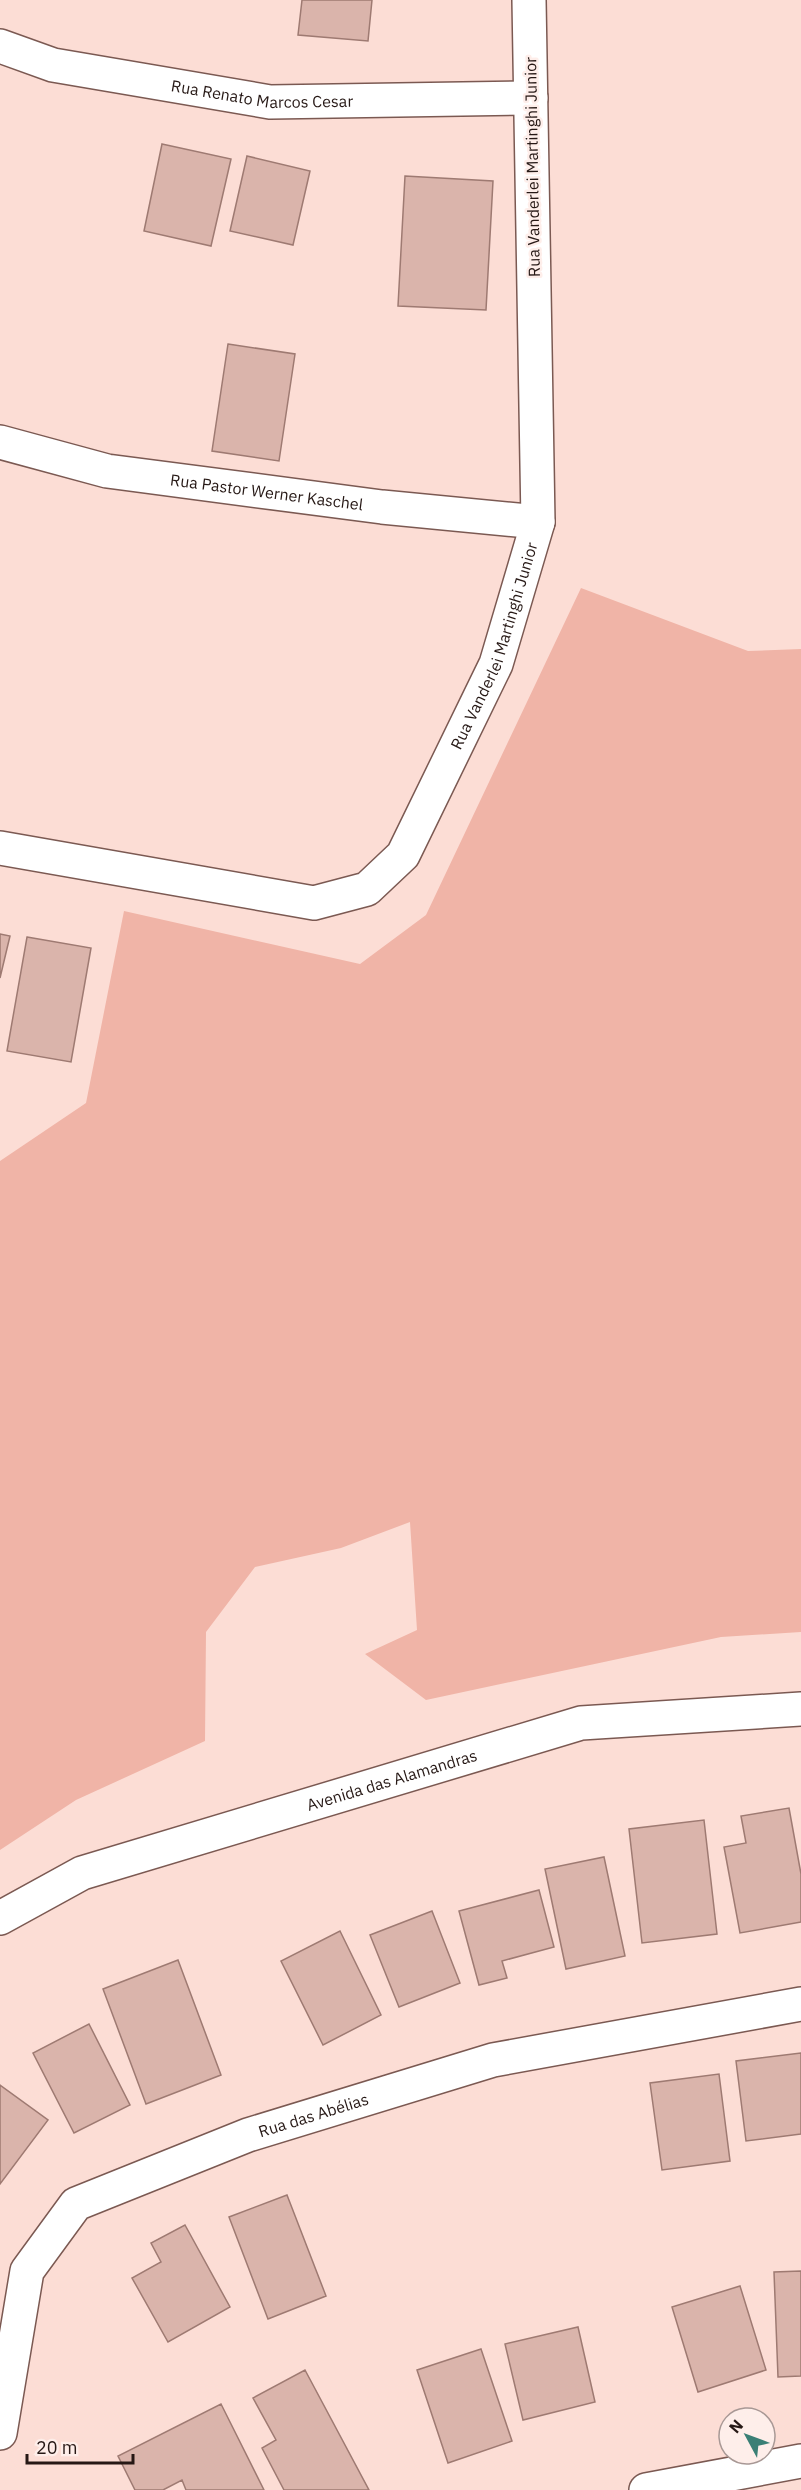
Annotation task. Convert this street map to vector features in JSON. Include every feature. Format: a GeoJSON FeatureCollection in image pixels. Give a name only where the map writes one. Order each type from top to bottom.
{"type":"FeatureCollection","features":[{"type":"Feature","properties":{"kind":"street","name":"Rua Vanderlei Martinghi Junior"},"geometry":{"type":"LineString","coordinates":[[0,848],[314,903],[367,889],[403,855],[496,664],[538,522],[529,0]]}},
{"type":"Feature","properties":{"kind":"street","name":"Rua Renato Marcos Cesar"},"geometry":{"type":"LineString","coordinates":[[0,46],[53,65],[270,102],[531,98]]}},
{"type":"Feature","properties":{"kind":"street","name":"Rua Pastor Werner Kaschel"},"geometry":{"type":"LineString","coordinates":[[0,442],[107,471],[382,507],[538,522]]}},
{"type":"Feature","properties":{"kind":"street","name":"Avenida das Alamandras"},"geometry":{"type":"LineString","coordinates":[[0,1918],[82,1873],[581,1723],[801,1709]]}},
{"type":"Feature","properties":{"kind":"street","name":"Rua das Abélias"},"geometry":{"type":"LineString","coordinates":[[0,2433],[27,2271],[76,2204],[248,2135],[493,2060],[801,2004]]}},
{"type":"Feature","properties":{"kind":"street"},"geometry":{"type":"LineString","coordinates":[[646,2490],[801,2461]]}},
{"type":"Feature","properties":{"kind":"shaded area"},"geometry":{"type":"Polygon","coordinates":[[[581,588],[748,651],[801,649],[801,1632],[721,1637],[426,1700],[365,1654],[417,1630],[410,1522],[341,1548],[255,1567],[206,1632],[205,1741],[76,1800],[0,1850],[0,1161],[86,1103],[124,911],[360,964],[426,915],[581,588]]]}},
{"type":"Feature","properties":{"kind":"building"},"geometry":{"type":"Polygon","coordinates":[[[302,0],[372,0],[368,41],[298,35],[302,0]]]}},
{"type":"Feature","properties":{"kind":"building"},"geometry":{"type":"Polygon","coordinates":[[[162,144],[231,159],[211,246],[144,231],[162,144]]]}},
{"type":"Feature","properties":{"kind":"building"},"geometry":{"type":"Polygon","coordinates":[[[247,156],[310,171],[293,245],[230,231],[247,156]]]}},
{"type":"Feature","properties":{"kind":"building"},"geometry":{"type":"Polygon","coordinates":[[[405,176],[493,181],[486,310],[398,306],[405,176]]]}},
{"type":"Feature","properties":{"kind":"building"},"geometry":{"type":"Polygon","coordinates":[[[228,344],[295,354],[279,461],[212,451],[228,344]]]}},
{"type":"Feature","properties":{"kind":"building"},"geometry":{"type":"Polygon","coordinates":[[[0,934],[10,936],[0,978],[0,934]]]}},
{"type":"Feature","properties":{"kind":"building"},"geometry":{"type":"Polygon","coordinates":[[[27,937],[91,948],[71,1062],[7,1051],[27,937]]]}},
{"type":"Feature","properties":{"kind":"building"},"geometry":{"type":"Polygon","coordinates":[[[789,1808],[801,1874],[801,1922],[740,1933],[724,1847],[746,1843],[741,1816],[789,1808]]]}},
{"type":"Feature","properties":{"kind":"building"},"geometry":{"type":"Polygon","coordinates":[[[704,1820],[717,1934],[642,1943],[629,1829],[704,1820]]]}},
{"type":"Feature","properties":{"kind":"building"},"geometry":{"type":"Polygon","coordinates":[[[604,1857],[625,1956],[566,1969],[545,1869],[604,1857]]]}},
{"type":"Feature","properties":{"kind":"building"},"geometry":{"type":"Polygon","coordinates":[[[539,1890],[554,1947],[502,1961],[507,1978],[479,1985],[459,1911],[539,1890]]]}},
{"type":"Feature","properties":{"kind":"building"},"geometry":{"type":"Polygon","coordinates":[[[432,1911],[460,1983],[399,2007],[370,1935],[432,1911]]]}},
{"type":"Feature","properties":{"kind":"building"},"geometry":{"type":"Polygon","coordinates":[[[340,1931],[381,2015],[323,2045],[281,1961],[340,1931]]]}},
{"type":"Feature","properties":{"kind":"building"},"geometry":{"type":"Polygon","coordinates":[[[178,1960],[221,2075],[146,2104],[103,1989],[178,1960]]]}},
{"type":"Feature","properties":{"kind":"building"},"geometry":{"type":"Polygon","coordinates":[[[89,2024],[130,2105],[74,2133],[33,2053],[89,2024]]]}},
{"type":"Feature","properties":{"kind":"building"},"geometry":{"type":"Polygon","coordinates":[[[801,2053],[801,2134],[746,2141],[736,2061],[801,2053]]]}},
{"type":"Feature","properties":{"kind":"building"},"geometry":{"type":"Polygon","coordinates":[[[719,2074],[730,2161],[662,2170],[650,2083],[719,2074]]]}},
{"type":"Feature","properties":{"kind":"building"},"geometry":{"type":"Polygon","coordinates":[[[0,2085],[48,2120],[0,2184],[0,2085]]]}},
{"type":"Feature","properties":{"kind":"building"},"geometry":{"type":"Polygon","coordinates":[[[287,2195],[326,2296],[268,2319],[229,2217],[287,2195]]]}},
{"type":"Feature","properties":{"kind":"building"},"geometry":{"type":"Polygon","coordinates":[[[185,2225],[230,2307],[168,2342],[132,2278],[161,2262],[151,2243],[185,2225]]]}},
{"type":"Feature","properties":{"kind":"building"},"geometry":{"type":"Polygon","coordinates":[[[801,2271],[801,2376],[778,2377],[774,2272],[801,2271]]]}},
{"type":"Feature","properties":{"kind":"building"},"geometry":{"type":"Polygon","coordinates":[[[740,2286],[766,2370],[698,2392],[672,2307],[740,2286]]]}},
{"type":"Feature","properties":{"kind":"building"},"geometry":{"type":"Polygon","coordinates":[[[578,2327],[595,2402],[523,2420],[505,2344],[578,2327]]]}},
{"type":"Feature","properties":{"kind":"building"},"geometry":{"type":"Polygon","coordinates":[[[481,2349],[512,2441],[448,2463],[417,2370],[481,2349]]]}},
{"type":"Feature","properties":{"kind":"building"},"geometry":{"type":"Polygon","coordinates":[[[305,2370],[369,2490],[284,2490],[262,2448],[276,2440],[253,2398],[305,2370]]]}},
{"type":"Feature","properties":{"kind":"building"},"geometry":{"type":"Polygon","coordinates":[[[221,2404],[264,2490],[186,2490],[182,2480],[163,2490],[135,2490],[118,2456],[221,2404]]]}}]}
